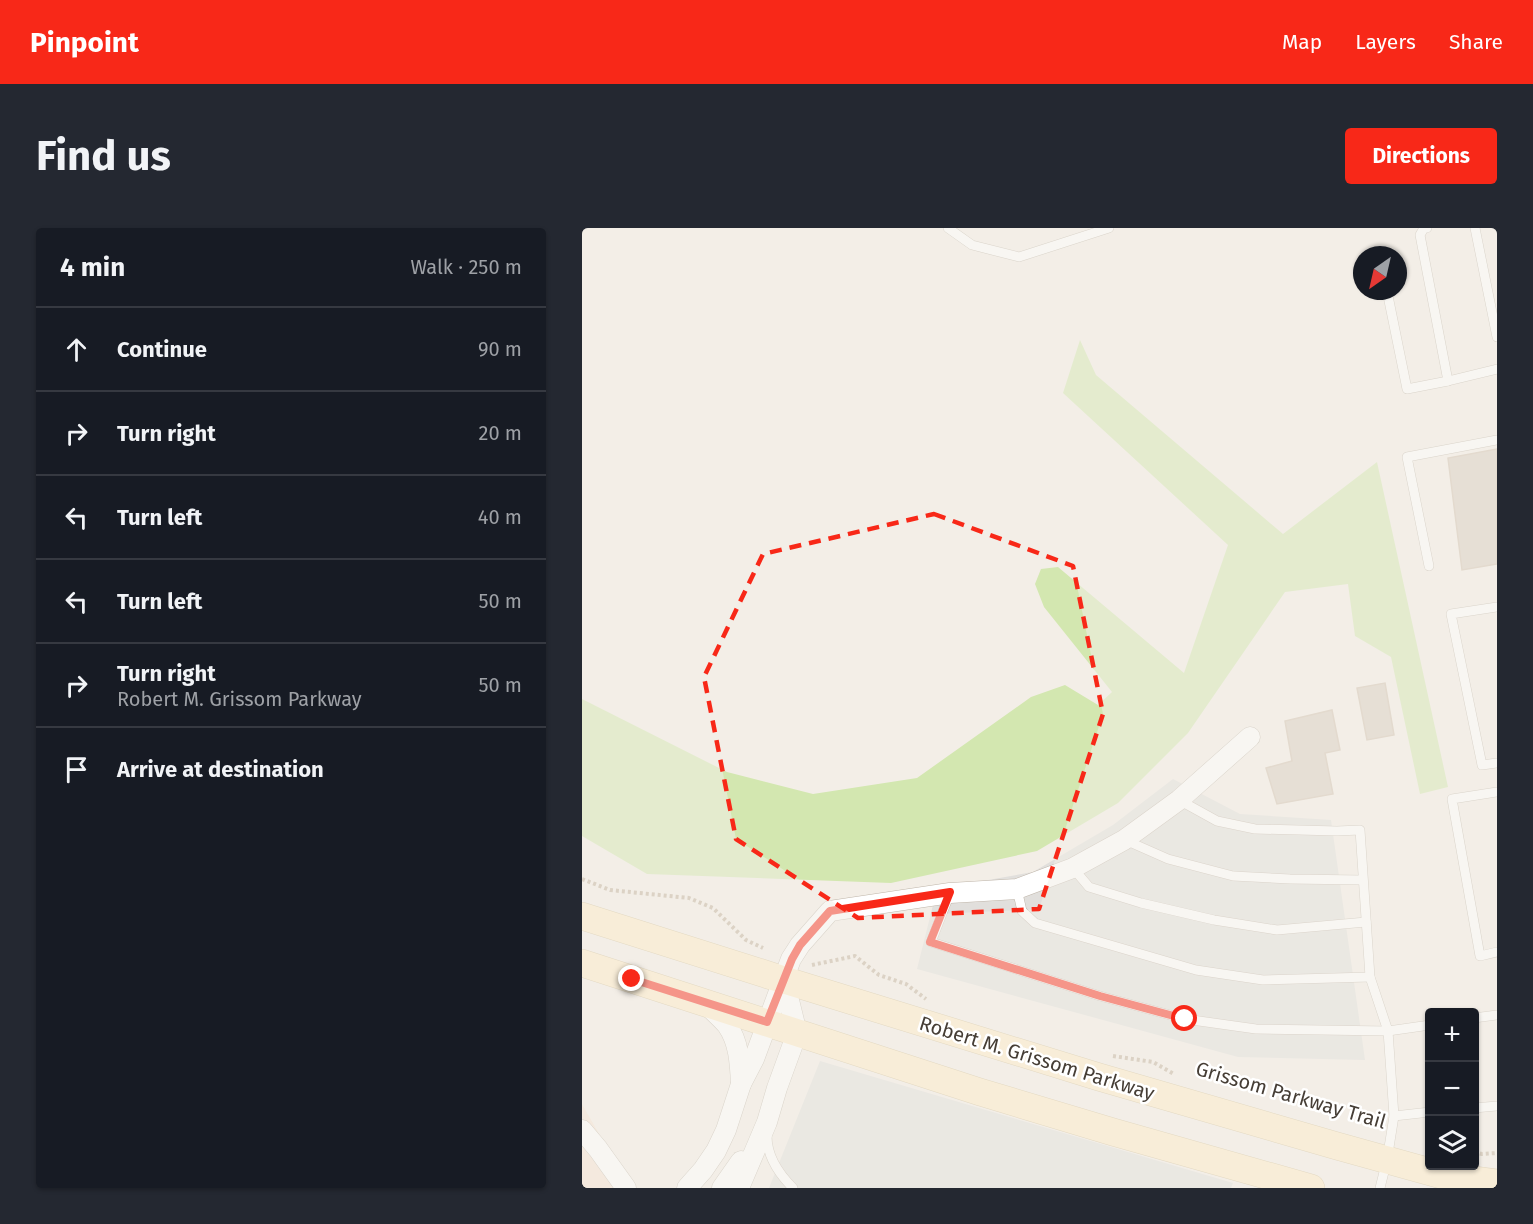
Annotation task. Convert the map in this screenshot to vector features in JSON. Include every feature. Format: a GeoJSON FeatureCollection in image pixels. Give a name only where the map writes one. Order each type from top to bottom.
{"type":"FeatureCollection","features":[{"type":"Feature","properties":{"kind":"main road","name":"Robert M. Grissom Parkway"},"geometry":{"type":"LineString","coordinates":[[582,916],[788,969],[1099,1077],[1445,1176],[1497,1183]]}},
{"type":"Feature","properties":{"kind":"main road"},"geometry":{"type":"LineString","coordinates":[[582,963],[980,1092],[1311,1188]]}},
{"type":"Feature","properties":{"kind":"street"},"geometry":{"type":"LineString","coordinates":[[687,1188],[716,1151],[726,1130],[741,1084],[754,1059],[788,969],[800,945],[830,911],[950,892],[1017,890],[1073,868],[1124,840],[1179,800],[1250,737]]}},
{"type":"Feature","properties":{"kind":"street"},"geometry":{"type":"LineString","coordinates":[[739,1188],[767,1122],[797,1033],[788,969]]}},
{"type":"Feature","properties":{"kind":"street"},"geometry":{"type":"LineString","coordinates":[[705,1003],[726,1024],[735,1040],[740,1062],[741,1084]]}},
{"type":"Feature","properties":{"kind":"street"},"geometry":{"type":"LineString","coordinates":[[722,1188],[767,1122]]}},
{"type":"Feature","properties":{"kind":"street"},"geometry":{"type":"LineString","coordinates":[[582,1130],[626,1188]]}},
{"type":"Feature","properties":{"kind":"lane"},"geometry":{"type":"LineString","coordinates":[[948,228],[972,245],[1019,257],[1109,228]]}},
{"type":"Feature","properties":{"kind":"lane"},"geometry":{"type":"LineString","coordinates":[[1427,228],[1424,228],[1420,235],[1448,381]]}},
{"type":"Feature","properties":{"kind":"lane"},"geometry":{"type":"LineString","coordinates":[[1474,228],[1497,337]]}},
{"type":"Feature","properties":{"kind":"lane"},"geometry":{"type":"LineString","coordinates":[[1390,300],[1407,389],[1497,369]]}},
{"type":"Feature","properties":{"kind":"lane"},"geometry":{"type":"LineString","coordinates":[[1429,567],[1407,457],[1497,440]]}},
{"type":"Feature","properties":{"kind":"lane"},"geometry":{"type":"LineString","coordinates":[[1497,607],[1451,614],[1482,765],[1497,763]]}},
{"type":"Feature","properties":{"kind":"lane"},"geometry":{"type":"LineString","coordinates":[[1497,792],[1452,799],[1480,956],[1497,952]]}},
{"type":"Feature","properties":{"kind":"lane"},"geometry":{"type":"LineString","coordinates":[[1179,800],[1217,821],[1255,829],[1360,830],[1370,976],[1388,1031],[1394,1116],[1380,1188]]}},
{"type":"Feature","properties":{"kind":"lane"},"geometry":{"type":"LineString","coordinates":[[1124,840],[1168,859],[1233,876],[1362,880]]}},
{"type":"Feature","properties":{"kind":"lane"},"geometry":{"type":"LineString","coordinates":[[1073,868],[1089,887],[1141,903],[1214,920],[1277,930],[1366,922]]}},
{"type":"Feature","properties":{"kind":"lane"},"geometry":{"type":"LineString","coordinates":[[1017,890],[1022,911],[1035,923],[1196,970],[1263,980],[1370,976]]}},
{"type":"Feature","properties":{"kind":"lane"},"geometry":{"type":"LineString","coordinates":[[950,892],[930,942],[1100,996],[1185,1019],[1256,1029],[1388,1031],[1425,1026]]}},
{"type":"Feature","properties":{"kind":"lane"},"geometry":{"type":"LineString","coordinates":[[1479,1017],[1497,1015]]}},
{"type":"Feature","properties":{"kind":"lane"},"geometry":{"type":"LineString","coordinates":[[1479,1108],[1497,1106]]}},
{"type":"Feature","properties":{"kind":"lane"},"geometry":{"type":"LineString","coordinates":[[1394,1116],[1425,1113]]}},
{"type":"Feature","properties":{"kind":"lane"},"geometry":{"type":"LineString","coordinates":[[767,1122],[767,1145],[771,1157],[781,1176],[793,1188]]}},
{"type":"Feature","properties":{"kind":"path"},"geometry":{"type":"LineString","coordinates":[[582,879],[610,890],[689,898],[713,908],[746,940],[773,953],[788,969],[855,956],[879,975],[906,984],[934,1004]]}},
{"type":"Feature","properties":{"kind":"path","name":"Grissom Parkway Trail"},"geometry":{"type":"LineString","coordinates":[[1111,1056],[1153,1062],[1182,1078]]}},
{"type":"Feature","properties":{"kind":"path"},"geometry":{"type":"LineString","coordinates":[[1479,1153],[1497,1153]]}},
{"type":"Feature","properties":{"kind":"highlighted area"},"geometry":{"type":"Polygon","coordinates":[[[934,514],[1073,566],[1103,714],[1039,909],[858,918],[736,839],[704,677],[763,554],[934,514]]]}},
{"type":"Feature","properties":{"kind":"shaded area"},"geometry":{"type":"Polygon","coordinates":[[[1173,779],[1240,814],[1331,820],[1365,1060],[1238,1057],[917,969],[937,889],[1033,872],[1113,825],[1173,779]]]}},
{"type":"Feature","properties":{"kind":"shaded area"},"geometry":{"type":"Polygon","coordinates":[[[820,1061],[1233,1183],[1231,1188],[769,1188],[820,1061]]]}},
{"type":"Feature","properties":{"kind":"shaded area"},"geometry":{"type":"Polygon","coordinates":[[[582,1104],[630,1188],[582,1188],[582,1104]]]}},
{"type":"Feature","properties":{"kind":"green space"},"geometry":{"type":"Polygon","coordinates":[[[1080,340],[1096,375],[1283,534],[1377,462],[1448,787],[1420,794],[1391,657],[1355,636],[1348,584],[1285,592],[1188,733],[1118,803],[1037,851],[891,883],[647,874],[582,836],[582,699],[727,772],[813,794],[917,778],[1031,697],[1065,685],[1098,705],[1112,692],[1044,607],[1035,584],[1041,569],[1058,567],[1184,673],[1228,545],[1063,393],[1080,340]]]}},
{"type":"Feature","properties":{"kind":"building"},"geometry":{"type":"Polygon","coordinates":[[[1497,449],[1497,564],[1462,570],[1448,458],[1497,449]]]}},
{"type":"Feature","properties":{"kind":"building"},"geometry":{"type":"Polygon","coordinates":[[[1385,683],[1394,735],[1367,740],[1357,688],[1385,683]]]}},
{"type":"Feature","properties":{"kind":"building"},"geometry":{"type":"Polygon","coordinates":[[[1332,710],[1340,750],[1325,753],[1333,794],[1277,804],[1266,768],[1292,761],[1285,721],[1332,710]]]}},
{"type":"Feature","properties":{"kind":"route"},"geometry":{"type":"LineString","coordinates":[[632,979],[767,1022],[792,959],[800,945],[830,911],[950,892],[930,942],[1100,996],[1185,1019]]}}]}
